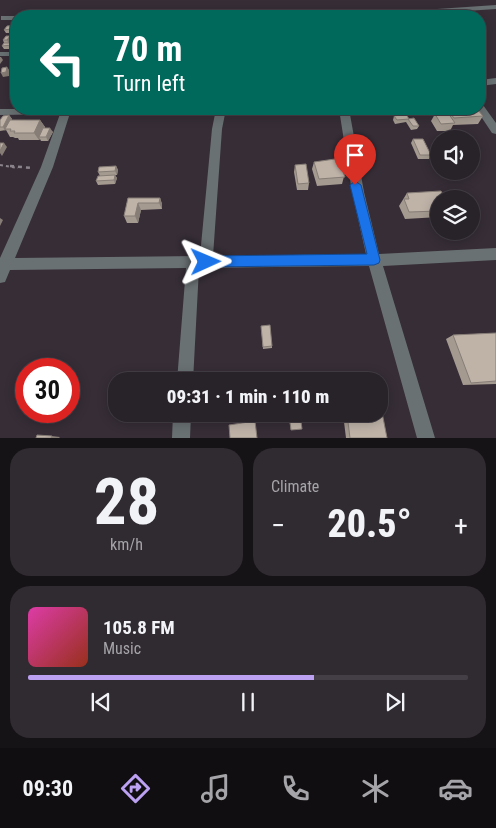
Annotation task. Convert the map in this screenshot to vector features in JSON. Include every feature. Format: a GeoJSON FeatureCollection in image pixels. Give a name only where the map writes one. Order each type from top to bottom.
{"type":"FeatureCollection","features":[{"type":"Feature","properties":{"kind":"street"},"geometry":{"type":"LineString","coordinates":[[452,10],[496,7]]}},
{"type":"Feature","properties":{"kind":"street"},"geometry":{"type":"LineString","coordinates":[[4,18],[10,18]]}},
{"type":"Feature","properties":{"kind":"street"},"geometry":{"type":"LineString","coordinates":[[0,278],[3,264],[47,167],[67,115]]}},
{"type":"Feature","properties":{"kind":"street"},"geometry":{"type":"LineString","coordinates":[[186,372],[220,115]]}},
{"type":"Feature","properties":{"kind":"street"},"geometry":{"type":"LineString","coordinates":[[345,115],[355,185],[374,260],[426,438]]}},
{"type":"Feature","properties":{"kind":"street"},"geometry":{"type":"LineString","coordinates":[[485,115],[496,131]]}},
{"type":"Feature","properties":{"kind":"street"},"geometry":{"type":"LineString","coordinates":[[3,264],[374,260],[496,254]]}},
{"type":"Feature","properties":{"kind":"street"},"geometry":{"type":"LineString","coordinates":[[181,438],[182,422]]}},
{"type":"Feature","properties":{"kind":"path"},"geometry":{"type":"LineString","coordinates":[[0,165],[26,169],[47,167]]}},
{"type":"Feature","properties":{"kind":"building"},"geometry":{"type":"Polygon","coordinates":[[[10,26],[10,29],[4,30],[10,26]]]}},
{"type":"Feature","properties":{"kind":"building"},"geometry":{"type":"Polygon","coordinates":[[[6,36],[10,36],[7,40],[3,40],[6,36]]]}},
{"type":"Feature","properties":{"kind":"building"},"geometry":{"type":"Polygon","coordinates":[[[4,43],[10,43],[10,45],[2,46],[4,43]]]}},
{"type":"Feature","properties":{"kind":"building"},"geometry":{"type":"Polygon","coordinates":[[[7,67],[6,72],[1,73],[2,68],[7,67]]]}},
{"type":"Feature","properties":{"kind":"building"},"geometry":{"type":"Polygon","coordinates":[[[9,115],[3,127],[0,127],[0,120],[3,116],[9,115]]]}},
{"type":"Feature","properties":{"kind":"building"},"geometry":{"type":"Polygon","coordinates":[[[407,115],[409,119],[397,120],[394,116],[407,115]]]}},
{"type":"Feature","properties":{"kind":"building"},"geometry":{"type":"Polygon","coordinates":[[[436,115],[449,115],[455,123],[441,124],[436,115]]]}},
{"type":"Feature","properties":{"kind":"building"},"geometry":{"type":"Polygon","coordinates":[[[452,115],[483,116],[454,118],[452,115]]]}},
{"type":"Feature","properties":{"kind":"building"},"geometry":{"type":"Polygon","coordinates":[[[414,118],[419,126],[413,126],[408,119],[414,118]]]}},
{"type":"Feature","properties":{"kind":"building"},"geometry":{"type":"Polygon","coordinates":[[[10,120],[40,120],[34,133],[14,133],[15,131],[10,131],[11,129],[5,129],[10,120]]]}},
{"type":"Feature","properties":{"kind":"building"},"geometry":{"type":"Polygon","coordinates":[[[43,128],[50,128],[46,137],[39,137],[43,128]]]}},
{"type":"Feature","properties":{"kind":"building"},"geometry":{"type":"Polygon","coordinates":[[[413,139],[423,139],[430,153],[430,155],[420,155],[413,139]]]}},
{"type":"Feature","properties":{"kind":"building"},"geometry":{"type":"Polygon","coordinates":[[[0,143],[4,143],[0,151],[0,143]]]}},
{"type":"Feature","properties":{"kind":"building"},"geometry":{"type":"Polygon","coordinates":[[[342,158],[346,169],[342,169],[345,177],[319,179],[314,162],[342,158]]]}},
{"type":"Feature","properties":{"kind":"building"},"geometry":{"type":"Polygon","coordinates":[[[306,164],[309,183],[298,184],[295,165],[306,164]]]}},
{"type":"Feature","properties":{"kind":"building"},"geometry":{"type":"Polygon","coordinates":[[[116,166],[115,171],[98,172],[99,167],[116,166]]]}},
{"type":"Feature","properties":{"kind":"building"},"geometry":{"type":"Polygon","coordinates":[[[115,175],[114,180],[96,181],[98,176],[115,175]]]}},
{"type":"Feature","properties":{"kind":"building"},"geometry":{"type":"Polygon","coordinates":[[[430,192],[430,211],[409,212],[404,199],[409,199],[407,193],[430,192]]]}},
{"type":"Feature","properties":{"kind":"building"},"geometry":{"type":"Polygon","coordinates":[[[128,198],[160,198],[159,203],[138,203],[135,216],[124,216],[128,198]]]}},
{"type":"Feature","properties":{"kind":"building"},"geometry":{"type":"Polygon","coordinates":[[[270,325],[272,346],[263,347],[261,326],[270,325]]]}},
{"type":"Feature","properties":{"kind":"building"},"geometry":{"type":"Polygon","coordinates":[[[496,333],[496,381],[471,383],[453,335],[496,333]]]}},
{"type":"Feature","properties":{"kind":"building"},"geometry":{"type":"Polygon","coordinates":[[[255,422],[257,438],[230,438],[229,425],[255,422]]]}},
{"type":"Feature","properties":{"kind":"building"},"geometry":{"type":"Polygon","coordinates":[[[290,422],[301,422],[302,429],[291,430],[290,422]]]}},
{"type":"Feature","properties":{"kind":"building"},"geometry":{"type":"Polygon","coordinates":[[[348,422],[384,422],[387,438],[350,438],[348,422]]]}},
{"type":"Feature","properties":{"kind":"building"},"geometry":{"type":"Polygon","coordinates":[[[37,435],[52,436],[51,438],[36,438],[37,435]]]}},
{"type":"Feature","properties":{"kind":"route"},"geometry":{"type":"LineString","coordinates":[[206,262],[374,260],[355,185]]}}]}
